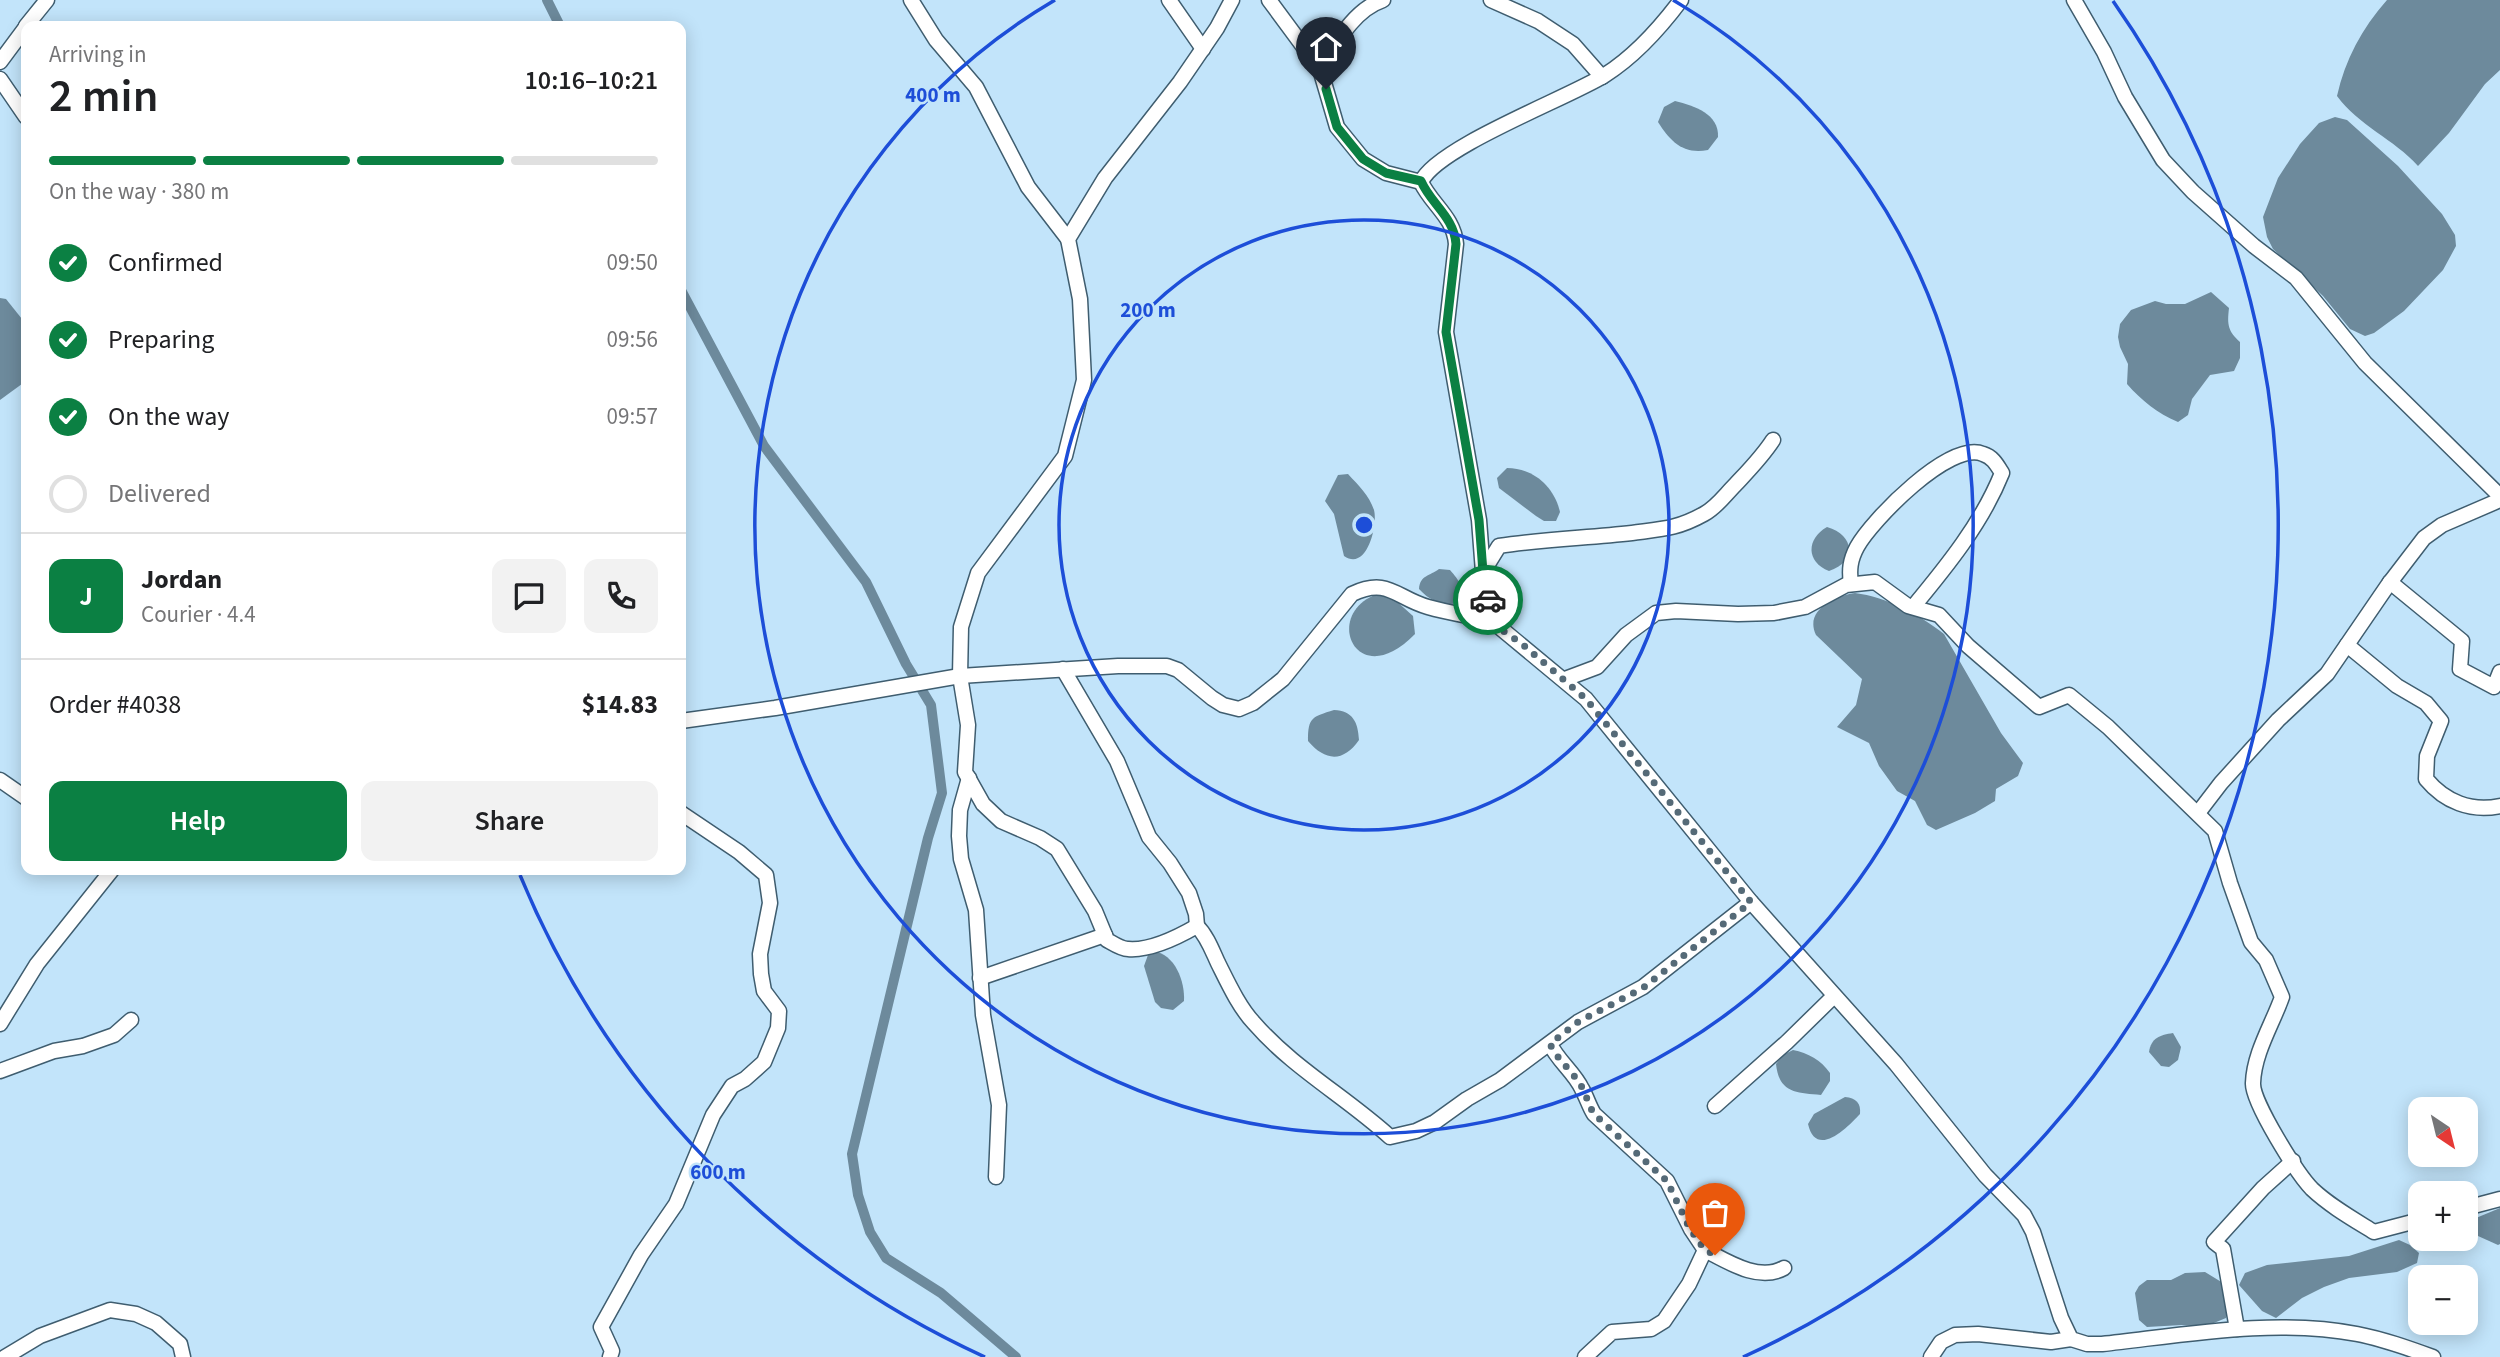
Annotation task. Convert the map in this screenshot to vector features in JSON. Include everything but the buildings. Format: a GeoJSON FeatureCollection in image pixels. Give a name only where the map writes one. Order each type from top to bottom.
{"type":"FeatureCollection","features":[{"type":"Feature","properties":{"kind":"street"},"geometry":{"type":"LineString","coordinates":[[30,21],[47,0]]}},
{"type":"Feature","properties":{"kind":"street"},"geometry":{"type":"LineString","coordinates":[[911,0],[936,40],[976,87],[1028,187],[1069,240],[1080,299],[1084,380],[1065,456],[978,573],[961,627],[960,676],[968,725],[965,772],[983,804],[1001,821],[1040,838],[1056,849],[1095,911],[1107,940],[1125,949],[1144,948],[1198,926]]}},
{"type":"Feature","properties":{"kind":"street"},"geometry":{"type":"LineString","coordinates":[[1169,0],[1203,49]]}},
{"type":"Feature","properties":{"kind":"street"},"geometry":{"type":"LineString","coordinates":[[1069,240],[1105,178],[1180,82],[1232,0]]}},
{"type":"Feature","properties":{"kind":"street"},"geometry":{"type":"LineString","coordinates":[[1269,0],[1320,69],[1337,127],[1363,159],[1386,173],[1421,181]]}},
{"type":"Feature","properties":{"kind":"street"},"geometry":{"type":"LineString","coordinates":[[1320,69],[1357,16],[1369,4],[1383,0]]}},
{"type":"Feature","properties":{"kind":"street"},"geometry":{"type":"LineString","coordinates":[[1491,0],[1538,21],[1573,44],[1602,76]]}},
{"type":"Feature","properties":{"kind":"street"},"geometry":{"type":"LineString","coordinates":[[1492,621],[1483,572],[1479,520],[1446,332],[1455,262],[1455,234],[1453,226],[1426,192],[1421,181],[1423,176],[1443,159],[1620,64],[1661,26],[1681,0]]}},
{"type":"Feature","properties":{"kind":"street"},"geometry":{"type":"LineString","coordinates":[[2074,0],[2104,52],[2125,97],[2163,160],[2193,192],[2253,246],[2296,278],[2365,363],[2500,498],[2442,525],[2424,538],[2390,582],[2327,674],[2278,720],[2221,783],[2198,813]]}},
{"type":"Feature","properties":{"kind":"street"},"geometry":{"type":"LineString","coordinates":[[0,62],[21,33]]}},
{"type":"Feature","properties":{"kind":"street"},"geometry":{"type":"LineString","coordinates":[[0,79],[21,110]]}},
{"type":"Feature","properties":{"kind":"street"},"geometry":{"type":"LineString","coordinates":[[1483,572],[1499,546],[1658,531],[1707,513],[1749,471],[1773,440]]}},
{"type":"Feature","properties":{"kind":"street"},"geometry":{"type":"LineString","coordinates":[[1851,584],[1851,560],[1872,527],[1928,472],[1959,454],[1981,452],[1993,459],[2002,473],[1992,498],[1938,577],[1913,607]]}},
{"type":"Feature","properties":{"kind":"street"},"geometry":{"type":"LineString","coordinates":[[1565,679],[1597,667],[1626,635],[1656,613],[1676,611],[1774,614],[1805,607],[1846,585],[1875,582],[1913,607],[1939,615],[1968,646],[2039,707],[2069,695],[2108,727],[2215,831],[2251,942],[2266,960],[2282,997],[2255,1063],[2252,1087],[2268,1123],[2311,1188],[2374,1232],[2408,1223]]}},
{"type":"Feature","properties":{"kind":"street"},"geometry":{"type":"LineString","coordinates":[[2390,582],[2462,641],[2460,669],[2494,687],[2500,671]]}},
{"type":"Feature","properties":{"kind":"street"},"geometry":{"type":"LineString","coordinates":[[686,720],[960,676],[1118,666],[1167,666],[1185,675],[1223,705],[1239,709],[1253,703],[1283,679],[1352,594],[1366,587],[1382,588],[1425,606],[1492,621],[1586,699],[1751,902],[1896,1064],[1985,1175],[2024,1215],[2033,1232],[2061,1318],[2071,1339]]}},
{"type":"Feature","properties":{"kind":"street"},"geometry":{"type":"LineString","coordinates":[[2347,645],[2397,686],[2426,703],[2441,721],[2427,756],[2426,779],[2436,792],[2483,810],[2500,806]]}},
{"type":"Feature","properties":{"kind":"street"},"geometry":{"type":"LineString","coordinates":[[1063,669],[1117,761],[1149,837],[1189,893],[1198,926],[1204,932],[1226,979],[1252,1021],[1297,1064],[1363,1113],[1390,1137],[1416,1131],[1435,1122],[1500,1080],[1578,1022],[1643,988],[1751,902]]}},
{"type":"Feature","properties":{"kind":"street"},"geometry":{"type":"LineString","coordinates":[[969,778],[960,810],[959,835],[961,859],[976,910],[983,1015],[999,1105],[996,1177]]}},
{"type":"Feature","properties":{"kind":"street"},"geometry":{"type":"LineString","coordinates":[[0,780],[21,795]]}},
{"type":"Feature","properties":{"kind":"street"},"geometry":{"type":"LineString","coordinates":[[610,1357],[612,1352],[601,1327],[641,1255],[676,1204],[713,1115],[732,1086],[746,1079],[764,1062],[778,1028],[779,1011],[765,991],[761,974],[760,954],[770,903],[766,875],[739,852],[686,816]]}},
{"type":"Feature","properties":{"kind":"street"},"geometry":{"type":"LineString","coordinates":[[0,1024],[37,964],[106,875]]}},
{"type":"Feature","properties":{"kind":"street"},"geometry":{"type":"LineString","coordinates":[[980,978],[1105,935]]}},
{"type":"Feature","properties":{"kind":"street"},"geometry":{"type":"LineString","coordinates":[[1715,1106],[1834,996]]}},
{"type":"Feature","properties":{"kind":"street"},"geometry":{"type":"LineString","coordinates":[[0,1071],[54,1051],[83,1046],[114,1035],[131,1020]]}},
{"type":"Feature","properties":{"kind":"street"},"geometry":{"type":"LineString","coordinates":[[1550,1044],[1556,1057],[1582,1088],[1594,1114],[1667,1181],[1690,1229],[1705,1250],[1757,1272],[1784,1268]]}},
{"type":"Feature","properties":{"kind":"street"},"geometry":{"type":"LineString","coordinates":[[2237,1329],[2223,1249],[2214,1242],[2263,1188],[2293,1161]]}},
{"type":"Feature","properties":{"kind":"street"},"geometry":{"type":"LineString","coordinates":[[2478,1205],[2500,1199]]}},
{"type":"Feature","properties":{"kind":"street"},"geometry":{"type":"LineString","coordinates":[[1585,1357],[1612,1332],[1651,1329],[1664,1321],[1689,1284],[1705,1250]]}},
{"type":"Feature","properties":{"kind":"street"},"geometry":{"type":"LineString","coordinates":[[5,1357],[40,1336],[110,1310],[136,1314],[156,1323],[180,1344],[183,1357]]}},
{"type":"Feature","properties":{"kind":"street"},"geometry":{"type":"LineString","coordinates":[[1931,1357],[1941,1342],[1955,1335],[1978,1334],[2051,1342],[2071,1339],[2102,1350],[2237,1329],[2300,1329],[2355,1333],[2399,1344],[2433,1357]]}},
{"type":"Feature","properties":{"kind":"water"},"geometry":{"type":"Polygon","coordinates":[[[2387,0],[2500,0],[2500,70],[2485,84],[2449,133],[2418,166],[2409,156],[2356,116],[2337,96],[2356,45],[2387,0]]]}},
{"type":"Feature","properties":{"kind":"water"},"geometry":{"type":"Polygon","coordinates":[[[1675,101],[1704,112],[1715,122],[1718,137],[1708,150],[1691,150],[1678,145],[1658,122],[1664,107],[1675,101]]]}},
{"type":"Feature","properties":{"kind":"water"},"geometry":{"type":"Polygon","coordinates":[[[2335,117],[2347,120],[2398,166],[2442,214],[2455,235],[2456,246],[2443,270],[2404,311],[2374,333],[2365,336],[2350,329],[2323,296],[2273,249],[2267,237],[2263,217],[2278,178],[2300,144],[2319,123],[2335,117]]]}},
{"type":"Feature","properties":{"kind":"water"},"geometry":{"type":"Polygon","coordinates":[[[2211,292],[2229,308],[2229,327],[2240,342],[2240,358],[2234,371],[2210,375],[2192,399],[2188,415],[2178,422],[2150,406],[2127,384],[2128,364],[2118,337],[2120,324],[2131,310],[2155,301],[2185,304],[2211,292]]]}},
{"type":"Feature","properties":{"kind":"water"},"geometry":{"type":"Polygon","coordinates":[[[0,298],[6,299],[21,318],[21,385],[0,400],[0,298]]]}},
{"type":"Feature","properties":{"kind":"water"},"geometry":{"type":"Polygon","coordinates":[[[1507,468],[1525,471],[1541,480],[1557,503],[1560,512],[1556,521],[1544,521],[1499,488],[1497,478],[1507,468]]]}},
{"type":"Feature","properties":{"kind":"water"},"geometry":{"type":"Polygon","coordinates":[[[1348,474],[1369,500],[1375,517],[1369,545],[1359,558],[1352,559],[1344,556],[1334,514],[1325,501],[1338,475],[1348,474]]]}},
{"type":"Feature","properties":{"kind":"water"},"geometry":{"type":"Polygon","coordinates":[[[1827,527],[1843,536],[1849,549],[1844,561],[1829,571],[1816,562],[1812,550],[1815,538],[1827,527]]]}},
{"type":"Feature","properties":{"kind":"water"},"geometry":{"type":"Polygon","coordinates":[[[1439,569],[1450,570],[1459,581],[1462,589],[1460,603],[1438,602],[1419,589],[1423,578],[1439,569]]]}},
{"type":"Feature","properties":{"kind":"water"},"geometry":{"type":"Polygon","coordinates":[[[1381,593],[1394,599],[1413,616],[1415,634],[1394,651],[1376,656],[1362,653],[1353,643],[1349,630],[1352,615],[1362,602],[1381,593]]]}},
{"type":"Feature","properties":{"kind":"water"},"geometry":{"type":"Polygon","coordinates":[[[1855,593],[1878,598],[1902,608],[1944,634],[2001,733],[2023,763],[2018,776],[1996,789],[1995,801],[1936,830],[1927,825],[1915,801],[1897,791],[1879,766],[1869,743],[1837,727],[1856,705],[1862,679],[1816,635],[1814,618],[1831,601],[1855,593]]]}},
{"type":"Feature","properties":{"kind":"water"},"geometry":{"type":"Polygon","coordinates":[[[1334,710],[1350,715],[1357,728],[1359,740],[1347,753],[1334,757],[1321,753],[1308,741],[1310,722],[1321,714],[1334,710]]]}},
{"type":"Feature","properties":{"kind":"water"},"geometry":{"type":"Polygon","coordinates":[[[1153,951],[1161,953],[1173,963],[1183,985],[1184,1001],[1173,1010],[1161,1008],[1155,1002],[1144,966],[1148,955],[1153,951]]]}},
{"type":"Feature","properties":{"kind":"water"},"geometry":{"type":"Polygon","coordinates":[[[2173,1033],[2181,1047],[2178,1060],[2169,1067],[2161,1066],[2149,1052],[2150,1047],[2157,1038],[2173,1033]]]}},
{"type":"Feature","properties":{"kind":"water"},"geometry":{"type":"Polygon","coordinates":[[[1793,1050],[1814,1058],[1830,1073],[1830,1081],[1821,1095],[1790,1090],[1781,1081],[1776,1064],[1783,1055],[1793,1050]]]}},
{"type":"Feature","properties":{"kind":"water"},"geometry":{"type":"Polygon","coordinates":[[[1845,1097],[1857,1102],[1860,1114],[1840,1133],[1825,1140],[1818,1139],[1812,1134],[1808,1124],[1814,1114],[1845,1097]]]}},
{"type":"Feature","properties":{"kind":"water"},"geometry":{"type":"Polygon","coordinates":[[[2500,1208],[2500,1244],[2478,1236],[2478,1217],[2500,1208]]]}},
{"type":"Feature","properties":{"kind":"water"},"geometry":{"type":"Polygon","coordinates":[[[2399,1240],[2408,1244],[2408,1251],[2419,1253],[2417,1263],[2397,1272],[2349,1278],[2324,1287],[2302,1298],[2276,1318],[2262,1311],[2239,1285],[2245,1273],[2267,1265],[2349,1256],[2399,1240]]]}},
{"type":"Feature","properties":{"kind":"water"},"geometry":{"type":"Polygon","coordinates":[[[2205,1272],[2223,1283],[2228,1311],[2226,1318],[2204,1327],[2147,1327],[2139,1320],[2135,1293],[2147,1280],[2171,1280],[2185,1273],[2205,1272]]]}},
{"type":"Feature","properties":{"kind":"waterway"},"geometry":{"type":"LineString","coordinates":[[547,0],[558,21]]}},
{"type":"Feature","properties":{"kind":"waterway"},"geometry":{"type":"LineString","coordinates":[[686,299],[764,446],[866,582],[906,664],[931,705],[942,793],[928,838],[852,1154],[858,1195],[870,1232],[886,1258],[941,1293],[1016,1357]]}},
{"type":"Feature","properties":{"kind":"way so far"},"geometry":{"type":"LineString","coordinates":[[1488,600],[1490,617],[1496,626],[1521,643],[1586,699],[1751,902],[1643,988],[1578,1022],[1550,1044],[1556,1057],[1582,1088],[1594,1114],[1667,1181],[1690,1229],[1705,1250],[1715,1255]]}},
{"type":"Feature","properties":{"kind":"route"},"geometry":{"type":"LineString","coordinates":[[1326,89],[1337,127],[1363,159],[1386,173],[1421,181],[1426,192],[1453,226],[1456,244],[1446,332],[1479,520],[1488,600]]}}]}
